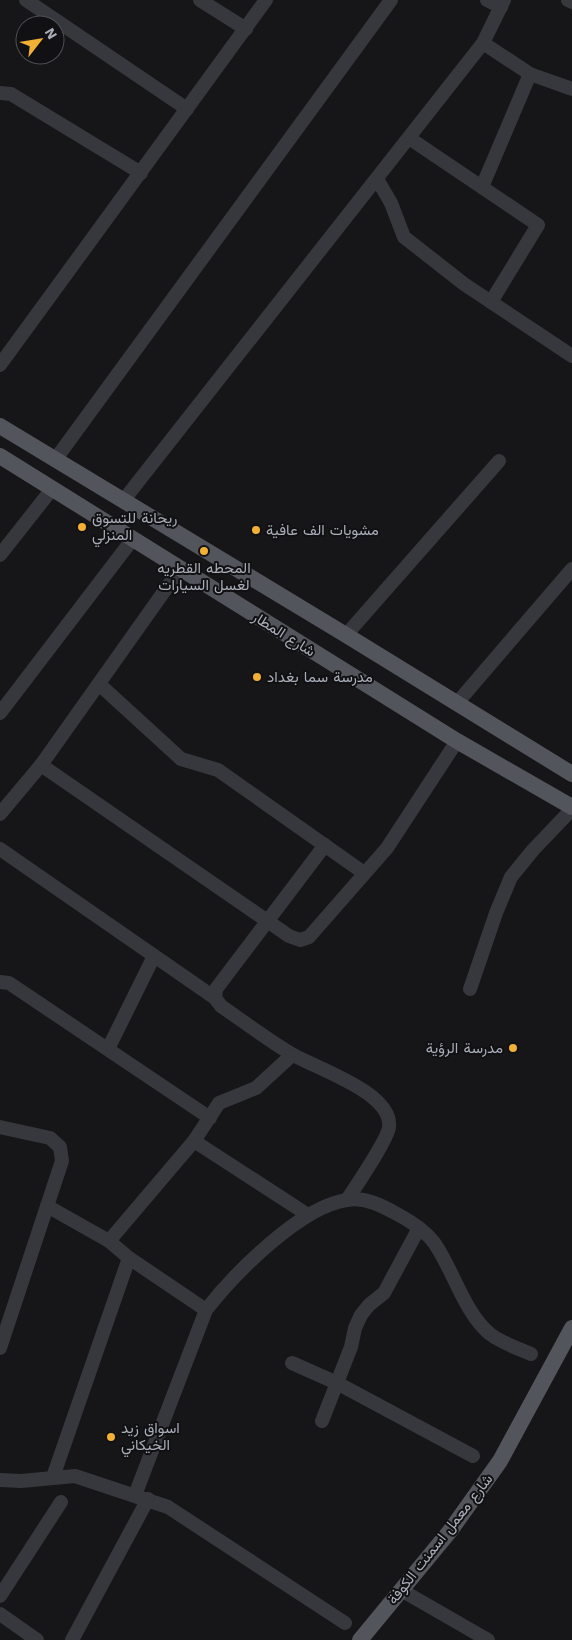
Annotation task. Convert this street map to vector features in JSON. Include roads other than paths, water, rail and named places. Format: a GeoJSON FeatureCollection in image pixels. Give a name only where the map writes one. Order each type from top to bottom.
{"type":"FeatureCollection","features":[{"type":"Feature","properties":{"kind":"main road","name":"شارع المطار"},"geometry":{"type":"LineString","coordinates":[[0,426],[572,774]]}},
{"type":"Feature","properties":{"kind":"main road","name":"شارع المطار"},"geometry":{"type":"LineString","coordinates":[[0,456],[457,741],[572,808]]}},
{"type":"Feature","properties":{"kind":"main road"},"geometry":{"type":"LineString","coordinates":[[36,479],[45,470],[52,457]]}},
{"type":"Feature","properties":{"kind":"main road"},"geometry":{"type":"LineString","coordinates":[[87,511],[91,496],[102,488]]}},
{"type":"Feature","properties":{"kind":"main road","name":"شارع معمل اسمنت الكوفة"},"geometry":{"type":"LineString","coordinates":[[360,1640],[450,1531],[500,1461],[572,1328]]}},
{"type":"Feature","properties":{"kind":"street"},"geometry":{"type":"LineString","coordinates":[[26,0],[187,109]]}},
{"type":"Feature","properties":{"kind":"street"},"geometry":{"type":"LineString","coordinates":[[200,0],[246,29]]}},
{"type":"Feature","properties":{"kind":"street"},"geometry":{"type":"LineString","coordinates":[[0,365],[266,0]]}},
{"type":"Feature","properties":{"kind":"street"},"geometry":{"type":"LineString","coordinates":[[52,457],[391,0]]}},
{"type":"Feature","properties":{"kind":"street"},"geometry":{"type":"LineString","coordinates":[[123,501],[483,42],[502,3],[487,0]]}},
{"type":"Feature","properties":{"kind":"street"},"geometry":{"type":"LineString","coordinates":[[568,0],[572,2]]}},
{"type":"Feature","properties":{"kind":"street"},"geometry":{"type":"LineString","coordinates":[[483,42],[530,74],[572,89]]}},
{"type":"Feature","properties":{"kind":"street"},"geometry":{"type":"LineString","coordinates":[[482,187],[530,74]]}},
{"type":"Feature","properties":{"kind":"street"},"geometry":{"type":"LineString","coordinates":[[0,93],[11,94],[141,173]]}},
{"type":"Feature","properties":{"kind":"street"},"geometry":{"type":"LineString","coordinates":[[409,138],[538,225],[491,302]]}},
{"type":"Feature","properties":{"kind":"street"},"geometry":{"type":"LineString","coordinates":[[377,179],[391,203],[404,237],[464,284],[572,356]]}},
{"type":"Feature","properties":{"kind":"street"},"geometry":{"type":"LineString","coordinates":[[346,635],[499,461]]}},
{"type":"Feature","properties":{"kind":"street"},"geometry":{"type":"LineString","coordinates":[[0,555],[52,489]]}},
{"type":"Feature","properties":{"kind":"street"},"geometry":{"type":"LineString","coordinates":[[0,713],[132,540]]}},
{"type":"Feature","properties":{"kind":"street"},"geometry":{"type":"LineString","coordinates":[[457,703],[572,568]]}},
{"type":"Feature","properties":{"kind":"street"},"geometry":{"type":"LineString","coordinates":[[0,814],[41,764],[180,569]]}},
{"type":"Feature","properties":{"kind":"street"},"geometry":{"type":"LineString","coordinates":[[99,684],[181,759],[218,770],[364,873]]}},
{"type":"Feature","properties":{"kind":"street"},"geometry":{"type":"LineString","coordinates":[[41,764],[289,936],[300,940],[309,937],[387,848],[457,741]]}},
{"type":"Feature","properties":{"kind":"street"},"geometry":{"type":"LineString","coordinates":[[470,990],[496,913],[511,877],[572,808]]}},
{"type":"Feature","properties":{"kind":"street"},"geometry":{"type":"LineString","coordinates":[[215,998],[216,989],[325,845]]}},
{"type":"Feature","properties":{"kind":"street"},"geometry":{"type":"LineString","coordinates":[[0,849],[215,998],[221,1006],[292,1055],[332,1073],[356,1086],[374,1099],[387,1113],[390,1128],[348,1200]]}},
{"type":"Feature","properties":{"kind":"street"},"geometry":{"type":"LineString","coordinates":[[108,1049],[154,956]]}},
{"type":"Feature","properties":{"kind":"street"},"geometry":{"type":"LineString","coordinates":[[0,982],[9,983],[210,1118]]}},
{"type":"Feature","properties":{"kind":"street"},"geometry":{"type":"LineString","coordinates":[[110,1240],[194,1141],[219,1103],[256,1088],[292,1055]]}},
{"type":"Feature","properties":{"kind":"street"},"geometry":{"type":"LineString","coordinates":[[0,1127],[50,1138],[60,1147],[62,1161],[0,1348]]}},
{"type":"Feature","properties":{"kind":"street"},"geometry":{"type":"LineString","coordinates":[[194,1141],[308,1215]]}},
{"type":"Feature","properties":{"kind":"street"},"geometry":{"type":"LineString","coordinates":[[72,1640],[142,1497],[206,1310],[220,1292],[263,1249],[308,1215],[329,1205],[348,1200],[368,1201],[402,1217],[419,1228],[434,1243],[477,1319],[490,1333],[508,1345],[531,1354]]}},
{"type":"Feature","properties":{"kind":"street"},"geometry":{"type":"LineString","coordinates":[[47,1206],[110,1240],[129,1258],[206,1310]]}},
{"type":"Feature","properties":{"kind":"street"},"geometry":{"type":"LineString","coordinates":[[322,1421],[361,1315],[368,1305],[384,1293],[419,1228]]}},
{"type":"Feature","properties":{"kind":"street"},"geometry":{"type":"LineString","coordinates":[[53,1477],[129,1258]]}},
{"type":"Feature","properties":{"kind":"street"},"geometry":{"type":"LineString","coordinates":[[292,1363],[337,1383],[474,1456]]}},
{"type":"Feature","properties":{"kind":"street"},"geometry":{"type":"LineString","coordinates":[[0,1480],[21,1481],[75,1476],[168,1507],[345,1623]]}},
{"type":"Feature","properties":{"kind":"street"},"geometry":{"type":"LineString","coordinates":[[0,1596],[60,1502]]}},
{"type":"Feature","properties":{"kind":"street"},"geometry":{"type":"LineString","coordinates":[[401,1590],[488,1640]]}},
{"type":"Feature","properties":{"kind":"street"},"geometry":{"type":"LineString","coordinates":[[0,1614],[36,1640]]}},
{"type":"Feature","properties":{"kind":"place","name":"ريحانة للتسوق المنزلي"},"geometry":{"type":"Point","coordinates":[82,527]}},
{"type":"Feature","properties":{"kind":"place","name":"مشويات الف عافية"},"geometry":{"type":"Point","coordinates":[256,530]}},
{"type":"Feature","properties":{"kind":"place","name":"المحطه القطريه لغسل السيارات"},"geometry":{"type":"Point","coordinates":[204,551]}},
{"type":"Feature","properties":{"kind":"place","name":"مدرسة سما بغداد"},"geometry":{"type":"Point","coordinates":[257,677]}},
{"type":"Feature","properties":{"kind":"place","name":"مدرسة الرؤية"},"geometry":{"type":"Point","coordinates":[513,1048]}},
{"type":"Feature","properties":{"kind":"place","name":"اسواق زيد الخيكاني"},"geometry":{"type":"Point","coordinates":[111,1437]}}]}
